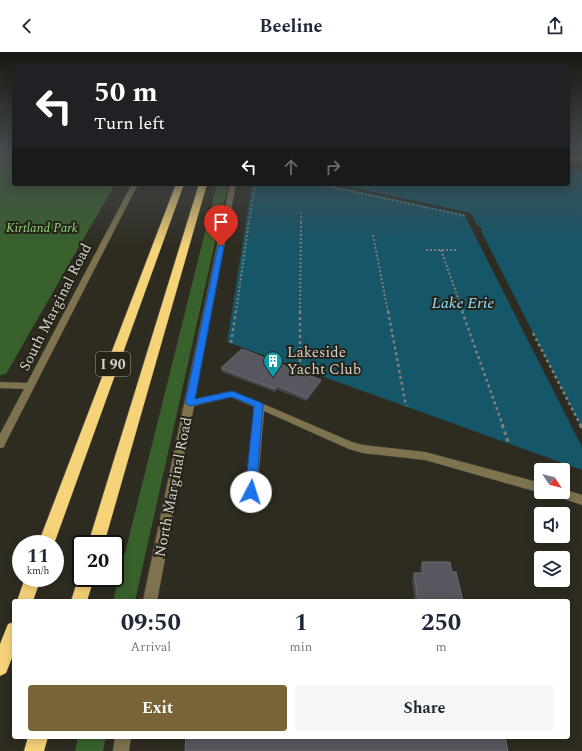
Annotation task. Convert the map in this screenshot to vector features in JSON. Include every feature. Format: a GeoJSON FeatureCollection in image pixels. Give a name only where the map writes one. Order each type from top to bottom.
{"type":"FeatureCollection","features":[{"type":"Feature","properties":{"kind":"highway","name":"I 90"},"geometry":{"type":"LineString","coordinates":[[49,535],[179,186]]}},
{"type":"Feature","properties":{"kind":"highway","name":"I 90"},"geometry":{"type":"LineString","coordinates":[[99,535],[203,186]]}},
{"type":"Feature","properties":{"kind":"highway"},"geometry":{"type":"LineString","coordinates":[[26,599],[30,587]]}},
{"type":"Feature","properties":{"kind":"highway"},"geometry":{"type":"LineString","coordinates":[[80,599],[83,587]]}},
{"type":"Feature","properties":{"kind":"highway"},"geometry":{"type":"LineString","coordinates":[[0,667],[12,635]]}},
{"type":"Feature","properties":{"kind":"highway"},"geometry":{"type":"LineString","coordinates":[[34,751],[37,739]]}},
{"type":"Feature","properties":{"kind":"street","name":"South Marginal Road"},"geometry":{"type":"LineString","coordinates":[[0,444],[134,186]]}},
{"type":"Feature","properties":{"kind":"street","name":"North Marginal Road"},"geometry":{"type":"LineString","coordinates":[[150,599],[233,186]]}},
{"type":"Feature","properties":{"kind":"street"},"geometry":{"type":"LineString","coordinates":[[0,385],[30,386]]}},
{"type":"Feature","properties":{"kind":"street"},"geometry":{"type":"LineString","coordinates":[[190,403],[232,394],[348,445],[363,449],[425,456],[534,486]]}},
{"type":"Feature","properties":{"kind":"street"},"geometry":{"type":"LineString","coordinates":[[251,492],[259,405]]}},
{"type":"Feature","properties":{"kind":"street"},"geometry":{"type":"LineString","coordinates":[[570,496],[582,500]]}},
{"type":"Feature","properties":{"kind":"street"},"geometry":{"type":"LineString","coordinates":[[121,751],[123,739]]}},
{"type":"Feature","properties":{"kind":"path"},"geometry":{"type":"LineString","coordinates":[[231,343],[254,186]]}},
{"type":"Feature","properties":{"kind":"path"},"geometry":{"type":"LineString","coordinates":[[327,186],[466,216]]}},
{"type":"Feature","properties":{"kind":"path"},"geometry":{"type":"LineString","coordinates":[[300,368],[301,210]]}},
{"type":"Feature","properties":{"kind":"path"},"geometry":{"type":"LineString","coordinates":[[373,235],[406,406]]}},
{"type":"Feature","properties":{"kind":"path"},"geometry":{"type":"LineString","coordinates":[[426,250],[456,250]]}},
{"type":"Feature","properties":{"kind":"path"},"geometry":{"type":"LineString","coordinates":[[441,250],[509,444]]}},
{"type":"Feature","properties":{"kind":"path"},"geometry":{"type":"LineString","coordinates":[[533,333],[582,428]]}},
{"type":"Feature","properties":{"kind":"green space","name":"Kirtland Park"},"geometry":{"type":"Polygon","coordinates":[[[0,183],[12,183],[12,186],[114,186],[6,374],[0,375],[0,183]]]}},
{"type":"Feature","properties":{"kind":"green space"},"geometry":{"type":"Polygon","coordinates":[[[217,186],[228,186],[135,599],[113,599],[116,587],[124,587],[124,557],[217,186]]]}},
{"type":"Feature","properties":{"kind":"green space"},"geometry":{"type":"Polygon","coordinates":[[[78,739],[106,739],[103,751],[75,751],[78,739]]]}},
{"type":"Feature","properties":{"kind":"water","name":"Lake Erie"},"geometry":{"type":"Polygon","coordinates":[[[570,183],[582,183],[582,470],[570,466],[570,463],[563,463],[227,342],[252,186],[570,186],[570,183]]]}},
{"type":"Feature","properties":{"kind":"pier"},"geometry":{"type":"Polygon","coordinates":[[[334,186],[347,186],[471,213],[477,225],[482,228],[481,231],[582,428],[582,447],[464,214],[334,186]]]}},
{"type":"Feature","properties":{"kind":"building","name":"Lakeside Yacht Club"},"geometry":{"type":"Polygon","coordinates":[[[242,349],[321,380],[307,398],[278,386],[275,389],[221,368],[242,349]]]}},
{"type":"Feature","properties":{"kind":"building"},"geometry":{"type":"Polygon","coordinates":[[[422,562],[450,562],[452,572],[456,572],[463,599],[418,599],[414,573],[424,573],[422,562]]]}},
{"type":"Feature","properties":{"kind":"building"},"geometry":{"type":"Polygon","coordinates":[[[186,739],[505,739],[508,751],[185,751],[186,739]]]}},
{"type":"Feature","properties":{"kind":"place","name":"Lakeside Yacht Club"},"geometry":{"type":"Point","coordinates":[273,378]}},
{"type":"Feature","properties":{"kind":"route"},"geometry":{"type":"LineString","coordinates":[[221,246],[190,403],[232,394],[259,405],[251,492]]}}]}
